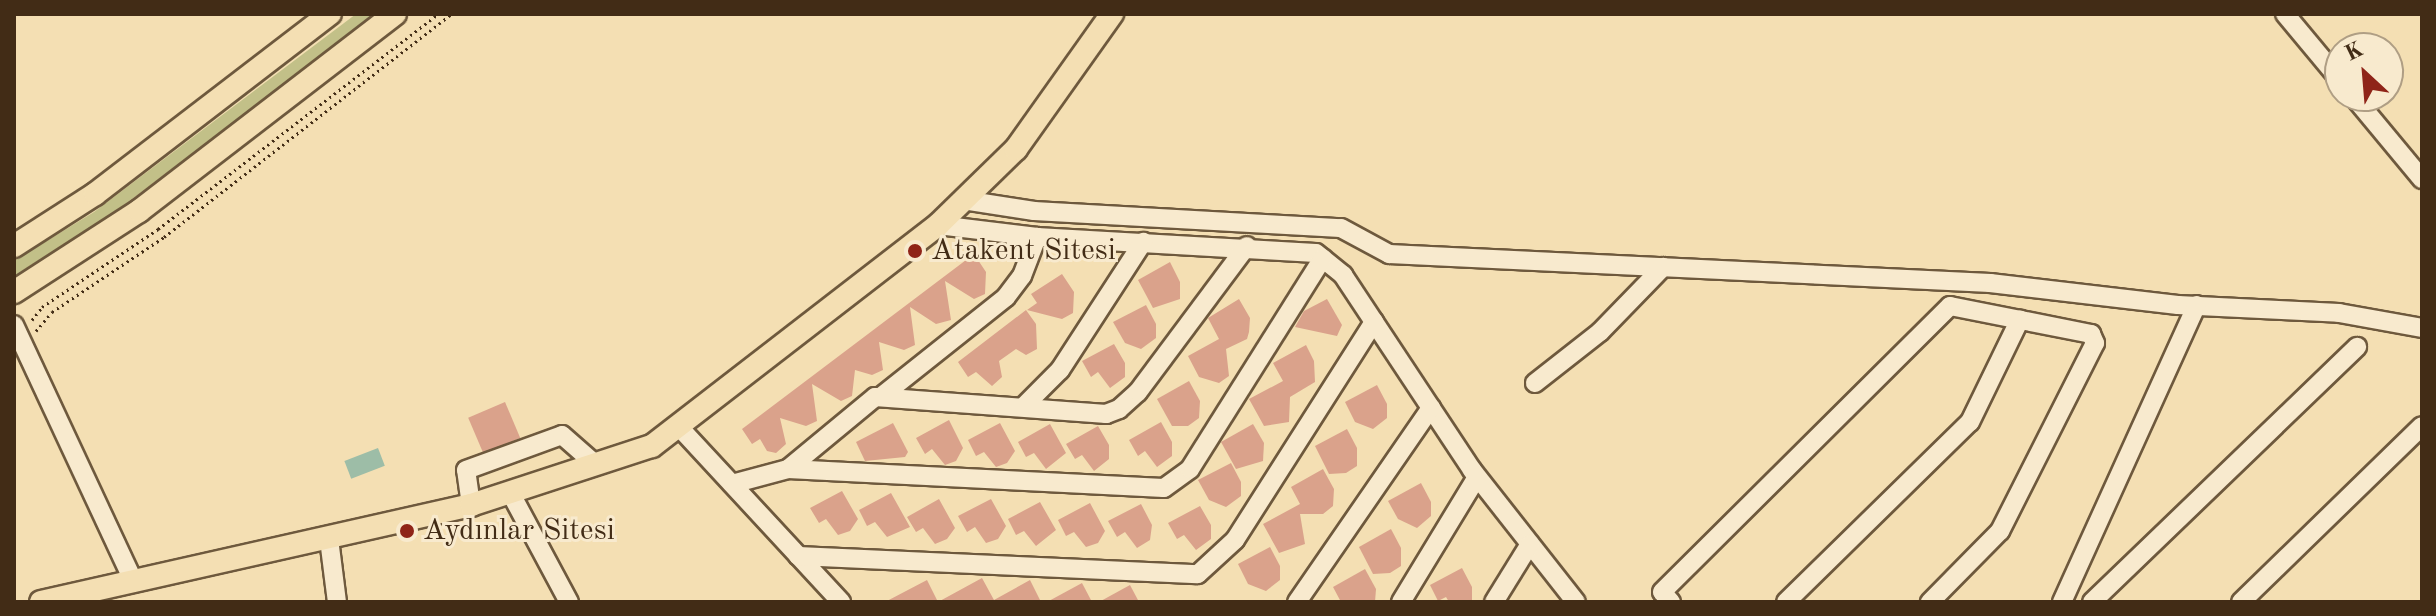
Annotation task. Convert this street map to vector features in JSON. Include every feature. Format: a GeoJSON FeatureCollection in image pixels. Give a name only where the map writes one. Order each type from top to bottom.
{"type":"FeatureCollection","features":[{"type":"Feature","properties":{"kind":"main road"},"geometry":{"type":"LineString","coordinates":[[14,246],[95,194],[330,14]]}},
{"type":"Feature","properties":{"kind":"main road"},"geometry":{"type":"LineString","coordinates":[[14,292],[139,211],[395,14]]}},
{"type":"Feature","properties":{"kind":"main road"},"geometry":{"type":"LineString","coordinates":[[41,602],[85,596],[133,580],[329,539],[471,505],[652,446],[680,428],[938,225],[1016,149],[1112,14]]}},
{"type":"Feature","properties":{"kind":"street"},"geometry":{"type":"LineString","coordinates":[[2285,14],[2324,61]]}},
{"type":"Feature","properties":{"kind":"street"},"geometry":{"type":"LineString","coordinates":[[2366,112],[2422,179]]}},
{"type":"Feature","properties":{"kind":"street"},"geometry":{"type":"LineString","coordinates":[[963,200],[1034,211],[1341,228],[1389,254],[2051,290],[2197,305],[2339,313],[2422,328]]}},
{"type":"Feature","properties":{"kind":"street"},"geometry":{"type":"LineString","coordinates":[[938,225],[1037,237],[1301,249],[1323,258],[1343,275],[1477,477],[1576,602]]}},
{"type":"Feature","properties":{"kind":"street"},"geometry":{"type":"LineString","coordinates":[[788,469],[1006,297],[1022,276],[1037,237]]}},
{"type":"Feature","properties":{"kind":"street"},"geometry":{"type":"LineString","coordinates":[[1023,407],[1060,370],[1143,242]]}},
{"type":"Feature","properties":{"kind":"street"},"geometry":{"type":"LineString","coordinates":[[883,395],[1106,414],[1130,402],[1247,246]]}},
{"type":"Feature","properties":{"kind":"street"},"geometry":{"type":"LineString","coordinates":[[732,484],[788,469],[1164,488],[1190,469],[1323,258]]}},
{"type":"Feature","properties":{"kind":"street"},"geometry":{"type":"LineString","coordinates":[[1535,383],[1600,332],[1663,267]]}},
{"type":"Feature","properties":{"kind":"street"},"geometry":{"type":"LineString","coordinates":[[2044,324],[2051,290]]}},
{"type":"Feature","properties":{"kind":"street"},"geometry":{"type":"LineString","coordinates":[[2062,602],[2197,305]]}},
{"type":"Feature","properties":{"kind":"street"},"geometry":{"type":"LineString","coordinates":[[1671,602],[1662,592],[1950,306],[2091,334],[2095,343],[2000,531],[1930,602]]}},
{"type":"Feature","properties":{"kind":"street"},"geometry":{"type":"LineString","coordinates":[[1786,602],[1970,422],[2020,319]]}},
{"type":"Feature","properties":{"kind":"street"},"geometry":{"type":"LineString","coordinates":[[798,556],[1198,574],[1235,540],[1374,322]]}},
{"type":"Feature","properties":{"kind":"street"},"geometry":{"type":"LineString","coordinates":[[22,329],[133,580]]}},
{"type":"Feature","properties":{"kind":"street"},"geometry":{"type":"LineString","coordinates":[[2092,602],[2357,347]]}},
{"type":"Feature","properties":{"kind":"street"},"geometry":{"type":"LineString","coordinates":[[1297,602],[1431,408]]}},
{"type":"Feature","properties":{"kind":"street"},"geometry":{"type":"LineString","coordinates":[[2241,602],[2422,426]]}},
{"type":"Feature","properties":{"kind":"street"},"geometry":{"type":"LineString","coordinates":[[680,428],[841,602]]}},
{"type":"Feature","properties":{"kind":"street"},"geometry":{"type":"LineString","coordinates":[[471,505],[466,470],[562,435],[595,464]]}},
{"type":"Feature","properties":{"kind":"street"},"geometry":{"type":"LineString","coordinates":[[1401,602],[1477,477]]}},
{"type":"Feature","properties":{"kind":"street"},"geometry":{"type":"LineString","coordinates":[[510,492],[569,602]]}},
{"type":"Feature","properties":{"kind":"street"},"geometry":{"type":"LineString","coordinates":[[329,539],[337,602]]}},
{"type":"Feature","properties":{"kind":"street"},"geometry":{"type":"LineString","coordinates":[[1494,602],[1530,544]]}},
{"type":"Feature","properties":{"kind":"path"},"geometry":{"type":"LineString","coordinates":[[22,329],[42,307],[158,229],[438,14]]}},
{"type":"Feature","properties":{"kind":"path"},"geometry":{"type":"LineString","coordinates":[[22,329],[164,237],[452,14]]}},
{"type":"Feature","properties":{"kind":"shaded area"},"geometry":{"type":"Polygon","coordinates":[[[356,14],[378,14],[120,208],[14,276],[14,261],[94,212],[356,14]]]}},
{"type":"Feature","properties":{"kind":"shaded area"},"geometry":{"type":"Polygon","coordinates":[[[378,448],[385,466],[351,479],[344,461],[378,448]]]}},
{"type":"Feature","properties":{"kind":"building"},"geometry":{"type":"Polygon","coordinates":[[[974,254],[986,272],[985,294],[974,299],[945,281],[951,320],[936,324],[910,307],[915,345],[904,350],[879,342],[883,370],[872,375],[855,370],[852,396],[841,401],[812,384],[817,421],[806,426],[780,418],[786,444],[776,453],[767,451],[760,439],[752,444],[742,429],[974,254]]]}},
{"type":"Feature","properties":{"kind":"building"},"geometry":{"type":"Polygon","coordinates":[[[1170,262],[1180,282],[1180,299],[1153,308],[1138,280],[1170,262]]]}},
{"type":"Feature","properties":{"kind":"building"},"geometry":{"type":"Polygon","coordinates":[[[1062,274],[1074,292],[1073,313],[1062,319],[1027,310],[1037,303],[1031,294],[1062,274]]]}},
{"type":"Feature","properties":{"kind":"building"},"geometry":{"type":"Polygon","coordinates":[[[1239,299],[1250,318],[1249,332],[1247,339],[1226,349],[1229,376],[1219,383],[1199,377],[1188,356],[1219,339],[1208,318],[1239,299]]]}},
{"type":"Feature","properties":{"kind":"building"},"geometry":{"type":"Polygon","coordinates":[[[1327,299],[1342,325],[1337,336],[1295,327],[1304,311],[1327,299]]]}},
{"type":"Feature","properties":{"kind":"building"},"geometry":{"type":"Polygon","coordinates":[[[1146,305],[1156,324],[1156,338],[1141,349],[1125,343],[1113,322],[1146,305]]]}},
{"type":"Feature","properties":{"kind":"building"},"geometry":{"type":"Polygon","coordinates":[[[1026,310],[1036,324],[1037,349],[1026,355],[1016,349],[999,361],[1002,377],[992,386],[976,372],[968,377],[958,362],[1026,310]]]}},
{"type":"Feature","properties":{"kind":"building"},"geometry":{"type":"Polygon","coordinates":[[[1114,344],[1125,363],[1125,377],[1110,388],[1098,372],[1091,377],[1082,361],[1114,344]]]}},
{"type":"Feature","properties":{"kind":"building"},"geometry":{"type":"Polygon","coordinates":[[[1306,345],[1314,361],[1315,382],[1290,397],[1289,422],[1264,426],[1249,399],[1283,381],[1273,363],[1306,345]]]}},
{"type":"Feature","properties":{"kind":"building"},"geometry":{"type":"Polygon","coordinates":[[[1189,381],[1200,401],[1199,418],[1188,426],[1172,426],[1157,399],[1189,381]]]}},
{"type":"Feature","properties":{"kind":"building"},"geometry":{"type":"Polygon","coordinates":[[[1377,385],[1387,404],[1387,418],[1373,429],[1355,422],[1345,402],[1377,385]]]}},
{"type":"Feature","properties":{"kind":"building"},"geometry":{"type":"Polygon","coordinates":[[[505,402],[520,438],[483,454],[468,418],[505,402]]]}},
{"type":"Feature","properties":{"kind":"building"},"geometry":{"type":"Polygon","coordinates":[[[949,420],[963,448],[956,461],[945,465],[932,449],[925,454],[916,438],[949,420]]]}},
{"type":"Feature","properties":{"kind":"building"},"geometry":{"type":"Polygon","coordinates":[[[1161,422],[1172,442],[1172,456],[1157,467],[1145,451],[1138,456],[1129,440],[1161,422]]]}},
{"type":"Feature","properties":{"kind":"building"},"geometry":{"type":"Polygon","coordinates":[[[893,423],[908,452],[905,457],[865,461],[856,442],[893,423]]]}},
{"type":"Feature","properties":{"kind":"building"},"geometry":{"type":"Polygon","coordinates":[[[1000,423],[1015,451],[1007,463],[996,467],[984,452],[976,456],[968,440],[1000,423]]]}},
{"type":"Feature","properties":{"kind":"building"},"geometry":{"type":"Polygon","coordinates":[[[1050,424],[1066,453],[1046,469],[1034,453],[1026,457],[1018,442],[1050,424]]]}},
{"type":"Feature","properties":{"kind":"building"},"geometry":{"type":"Polygon","coordinates":[[[1253,424],[1264,443],[1263,461],[1236,469],[1221,442],[1253,424]]]}},
{"type":"Feature","properties":{"kind":"building"},"geometry":{"type":"Polygon","coordinates":[[[1098,426],[1109,445],[1109,459],[1094,471],[1082,455],[1075,459],[1066,444],[1098,426]]]}},
{"type":"Feature","properties":{"kind":"building"},"geometry":{"type":"Polygon","coordinates":[[[1347,429],[1357,448],[1357,466],[1346,473],[1329,474],[1315,446],[1347,429]]]}},
{"type":"Feature","properties":{"kind":"building"},"geometry":{"type":"Polygon","coordinates":[[[1231,463],[1241,482],[1241,496],[1226,507],[1209,500],[1198,480],[1231,463]]]}},
{"type":"Feature","properties":{"kind":"building"},"geometry":{"type":"Polygon","coordinates":[[[1323,469],[1334,489],[1333,506],[1323,514],[1300,514],[1305,544],[1279,553],[1263,524],[1300,504],[1291,487],[1323,469]]]}},
{"type":"Feature","properties":{"kind":"building"},"geometry":{"type":"Polygon","coordinates":[[[1421,483],[1431,502],[1431,516],[1417,528],[1398,519],[1388,501],[1421,483]]]}},
{"type":"Feature","properties":{"kind":"building"},"geometry":{"type":"Polygon","coordinates":[[[842,491],[858,519],[850,531],[838,535],[826,519],[819,523],[810,508],[842,491]]]}},
{"type":"Feature","properties":{"kind":"building"},"geometry":{"type":"Polygon","coordinates":[[[891,493],[910,527],[887,537],[875,522],[867,526],[859,510],[891,493]]]}},
{"type":"Feature","properties":{"kind":"building"},"geometry":{"type":"Polygon","coordinates":[[[939,499],[955,528],[947,539],[935,544],[923,528],[916,532],[907,517],[939,499]]]}},
{"type":"Feature","properties":{"kind":"building"},"geometry":{"type":"Polygon","coordinates":[[[991,499],[1006,526],[998,539],[986,543],[975,527],[967,532],[958,516],[991,499]]]}},
{"type":"Feature","properties":{"kind":"building"},"geometry":{"type":"Polygon","coordinates":[[[1040,502],[1056,530],[1036,546],[1024,531],[1016,535],[1008,519],[1040,502]]]}},
{"type":"Feature","properties":{"kind":"building"},"geometry":{"type":"Polygon","coordinates":[[[1090,503],[1105,531],[1098,543],[1086,547],[1074,532],[1066,536],[1058,520],[1090,503]]]}},
{"type":"Feature","properties":{"kind":"building"},"geometry":{"type":"Polygon","coordinates":[[[1141,504],[1152,525],[1150,540],[1137,548],[1125,532],[1117,537],[1108,521],[1141,504]]]}},
{"type":"Feature","properties":{"kind":"building"},"geometry":{"type":"Polygon","coordinates":[[[1200,506],[1211,525],[1211,539],[1196,550],[1184,535],[1177,539],[1168,523],[1200,506]]]}},
{"type":"Feature","properties":{"kind":"building"},"geometry":{"type":"Polygon","coordinates":[[[1391,529],[1401,548],[1401,566],[1390,573],[1373,574],[1359,547],[1391,529]]]}},
{"type":"Feature","properties":{"kind":"building"},"geometry":{"type":"Polygon","coordinates":[[[1270,547],[1280,566],[1280,580],[1266,591],[1248,584],[1238,564],[1270,547]]]}},
{"type":"Feature","properties":{"kind":"building"},"geometry":{"type":"Polygon","coordinates":[[[1462,568],[1472,587],[1472,602],[1449,602],[1446,597],[1438,601],[1430,585],[1462,568]]]}},
{"type":"Feature","properties":{"kind":"building"},"geometry":{"type":"Polygon","coordinates":[[[1365,569],[1376,589],[1375,602],[1341,602],[1333,587],[1365,569]]]}},
{"type":"Feature","properties":{"kind":"building"},"geometry":{"type":"Polygon","coordinates":[[[982,578],[994,600],[1030,580],[1041,602],[938,602],[982,578]]]}},
{"type":"Feature","properties":{"kind":"building"},"geometry":{"type":"Polygon","coordinates":[[[927,580],[938,602],[885,602],[927,580]]]}},
{"type":"Feature","properties":{"kind":"building"},"geometry":{"type":"Polygon","coordinates":[[[1082,583],[1092,602],[1047,602],[1082,583]]]}},
{"type":"Feature","properties":{"kind":"building"},"geometry":{"type":"Polygon","coordinates":[[[1130,585],[1139,602],[1099,602],[1130,585]]]}},
{"type":"Feature","properties":{"kind":"place","name":"Atakent Sitesi"},"geometry":{"type":"Point","coordinates":[915,251]}},
{"type":"Feature","properties":{"kind":"place","name":"Aydınlar Sitesi"},"geometry":{"type":"Point","coordinates":[407,531]}}]}
